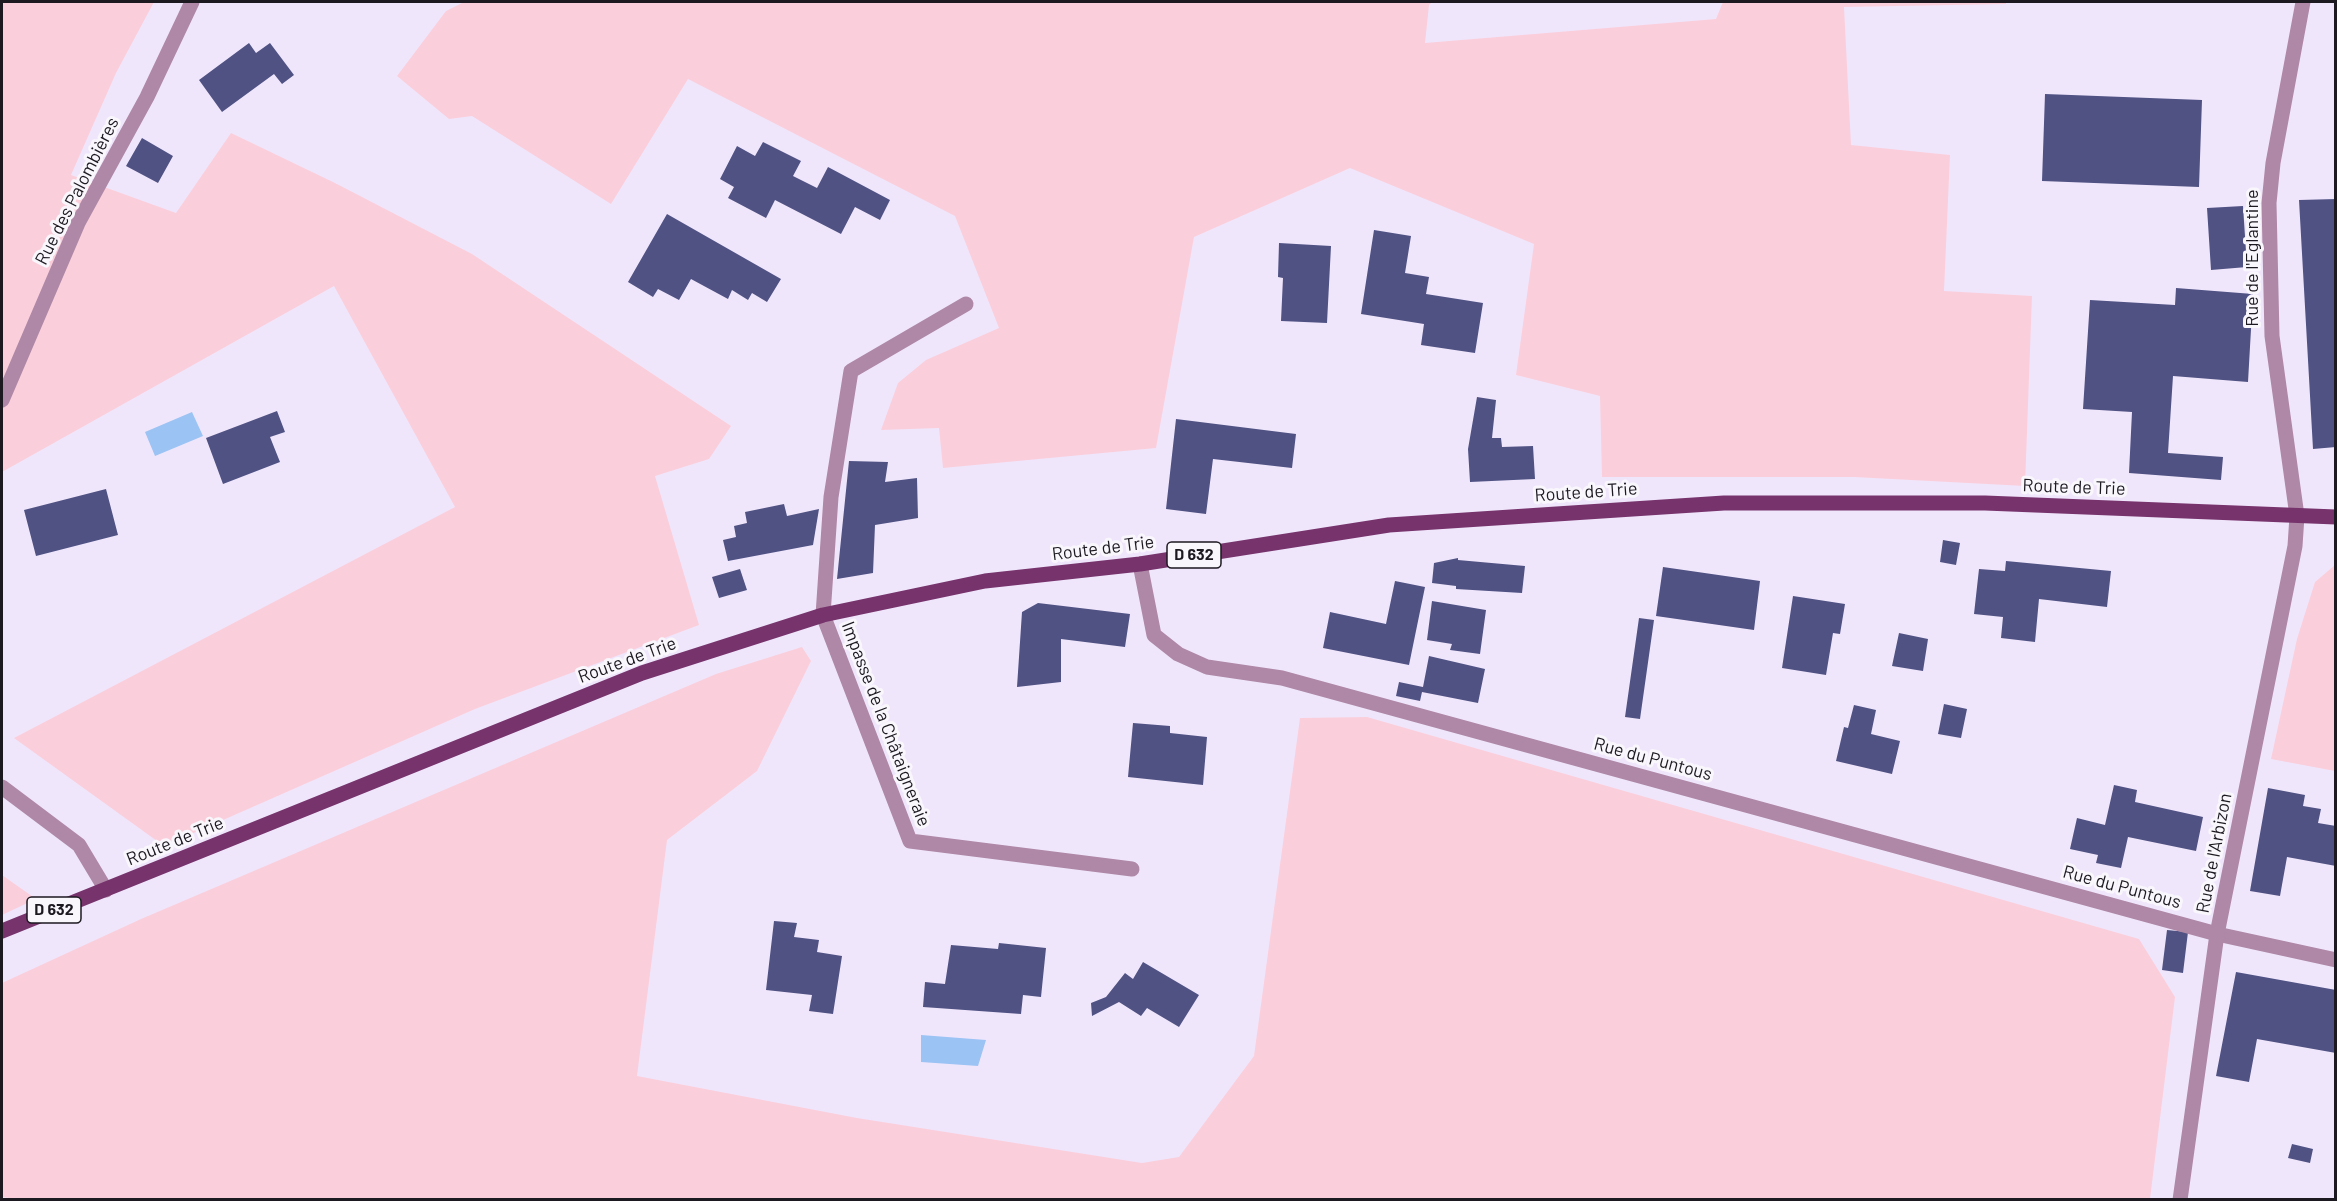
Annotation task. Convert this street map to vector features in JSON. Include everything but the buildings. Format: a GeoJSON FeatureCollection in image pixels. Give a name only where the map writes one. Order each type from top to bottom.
{"type":"FeatureCollection","features":[{"type":"Feature","properties":{"kind":"main road","name":"Route de Trie"},"geometry":{"type":"LineString","coordinates":[[105,890],[642,673],[823,615],[985,581],[1140,564],[1389,525],[1724,503],[1985,503],[2336,517]]}},
{"type":"Feature","properties":{"kind":"main road","name":"D 632"},"geometry":{"type":"LineString","coordinates":[[2,931],[105,890]]}},
{"type":"Feature","properties":{"kind":"street","name":"Rue des Palombières"},"geometry":{"type":"LineString","coordinates":[[2,400],[78,223],[147,97],[192,2]]}},
{"type":"Feature","properties":{"kind":"street","name":"Rue de l'Eglantine"},"geometry":{"type":"LineString","coordinates":[[2297,516],[2271,336],[2269,203],[2273,163],[2303,2]]}},
{"type":"Feature","properties":{"kind":"street"},"geometry":{"type":"LineString","coordinates":[[823,615],[831,497],[851,371],[966,304]]}},
{"type":"Feature","properties":{"kind":"street","name":"Rue de l'Arbizon"},"geometry":{"type":"LineString","coordinates":[[2180,1200],[2217,934],[2295,546],[2297,516]]}},
{"type":"Feature","properties":{"kind":"street","name":"Rue du Puntous"},"geometry":{"type":"LineString","coordinates":[[1140,564],[1154,635],[1178,654],[1207,668],[1282,678],[2217,934],[2336,960]]}},
{"type":"Feature","properties":{"kind":"street","name":"Impasse de la Châtaigneraie"},"geometry":{"type":"LineString","coordinates":[[823,615],[910,841],[1132,869]]}},
{"type":"Feature","properties":{"kind":"street"},"geometry":{"type":"LineString","coordinates":[[2,787],[79,845],[105,890]]}},
{"type":"Feature","properties":{"kind":"shaded area"},"geometry":{"type":"Polygon","coordinates":[[[2,2],[154,2],[116,73],[71,175],[176,213],[231,133],[335,183],[472,254],[731,426],[709,459],[655,476],[699,625],[475,709],[164,846],[14,738],[455,507],[334,286],[2,472],[2,2]]]}},
{"type":"Feature","properties":{"kind":"shaded area"},"geometry":{"type":"Polygon","coordinates":[[[464,2],[1432,2],[1429,5],[1425,43],[1716,19],[1723,2],[2006,2],[2006,4],[1844,7],[1851,145],[1950,155],[1944,291],[2032,296],[2025,486],[1854,477],[1602,477],[1600,396],[1516,375],[1534,244],[1350,168],[1194,237],[1156,448],[943,468],[939,428],[881,430],[898,383],[926,360],[999,328],[955,216],[688,79],[611,204],[472,116],[449,119],[397,76],[446,11],[464,2]]]}},
{"type":"Feature","properties":{"kind":"shaded area"},"geometry":{"type":"Polygon","coordinates":[[[2335,565],[2335,771],[2271,759],[2297,639],[2315,582],[2335,565]]]}},
{"type":"Feature","properties":{"kind":"shaded area"},"geometry":{"type":"Polygon","coordinates":[[[802,647],[811,661],[757,771],[667,840],[637,1076],[857,1118],[1142,1163],[1179,1157],[1254,1056],[1300,718],[1367,717],[2139,939],[2175,997],[2150,1199],[23,1200],[2,1197],[2,983],[141,919],[716,674],[802,647]]]}},
{"type":"Feature","properties":{"kind":"shaded area"},"geometry":{"type":"Polygon","coordinates":[[[2,875],[36,899],[2,915],[2,875]]]}},
{"type":"Feature","properties":{"kind":"water"},"geometry":{"type":"Polygon","coordinates":[[[192,412],[203,436],[155,456],[145,432],[192,412]]]}},
{"type":"Feature","properties":{"kind":"water"},"geometry":{"type":"Polygon","coordinates":[[[921,1035],[986,1040],[978,1066],[921,1062],[921,1035]]]}}]}
